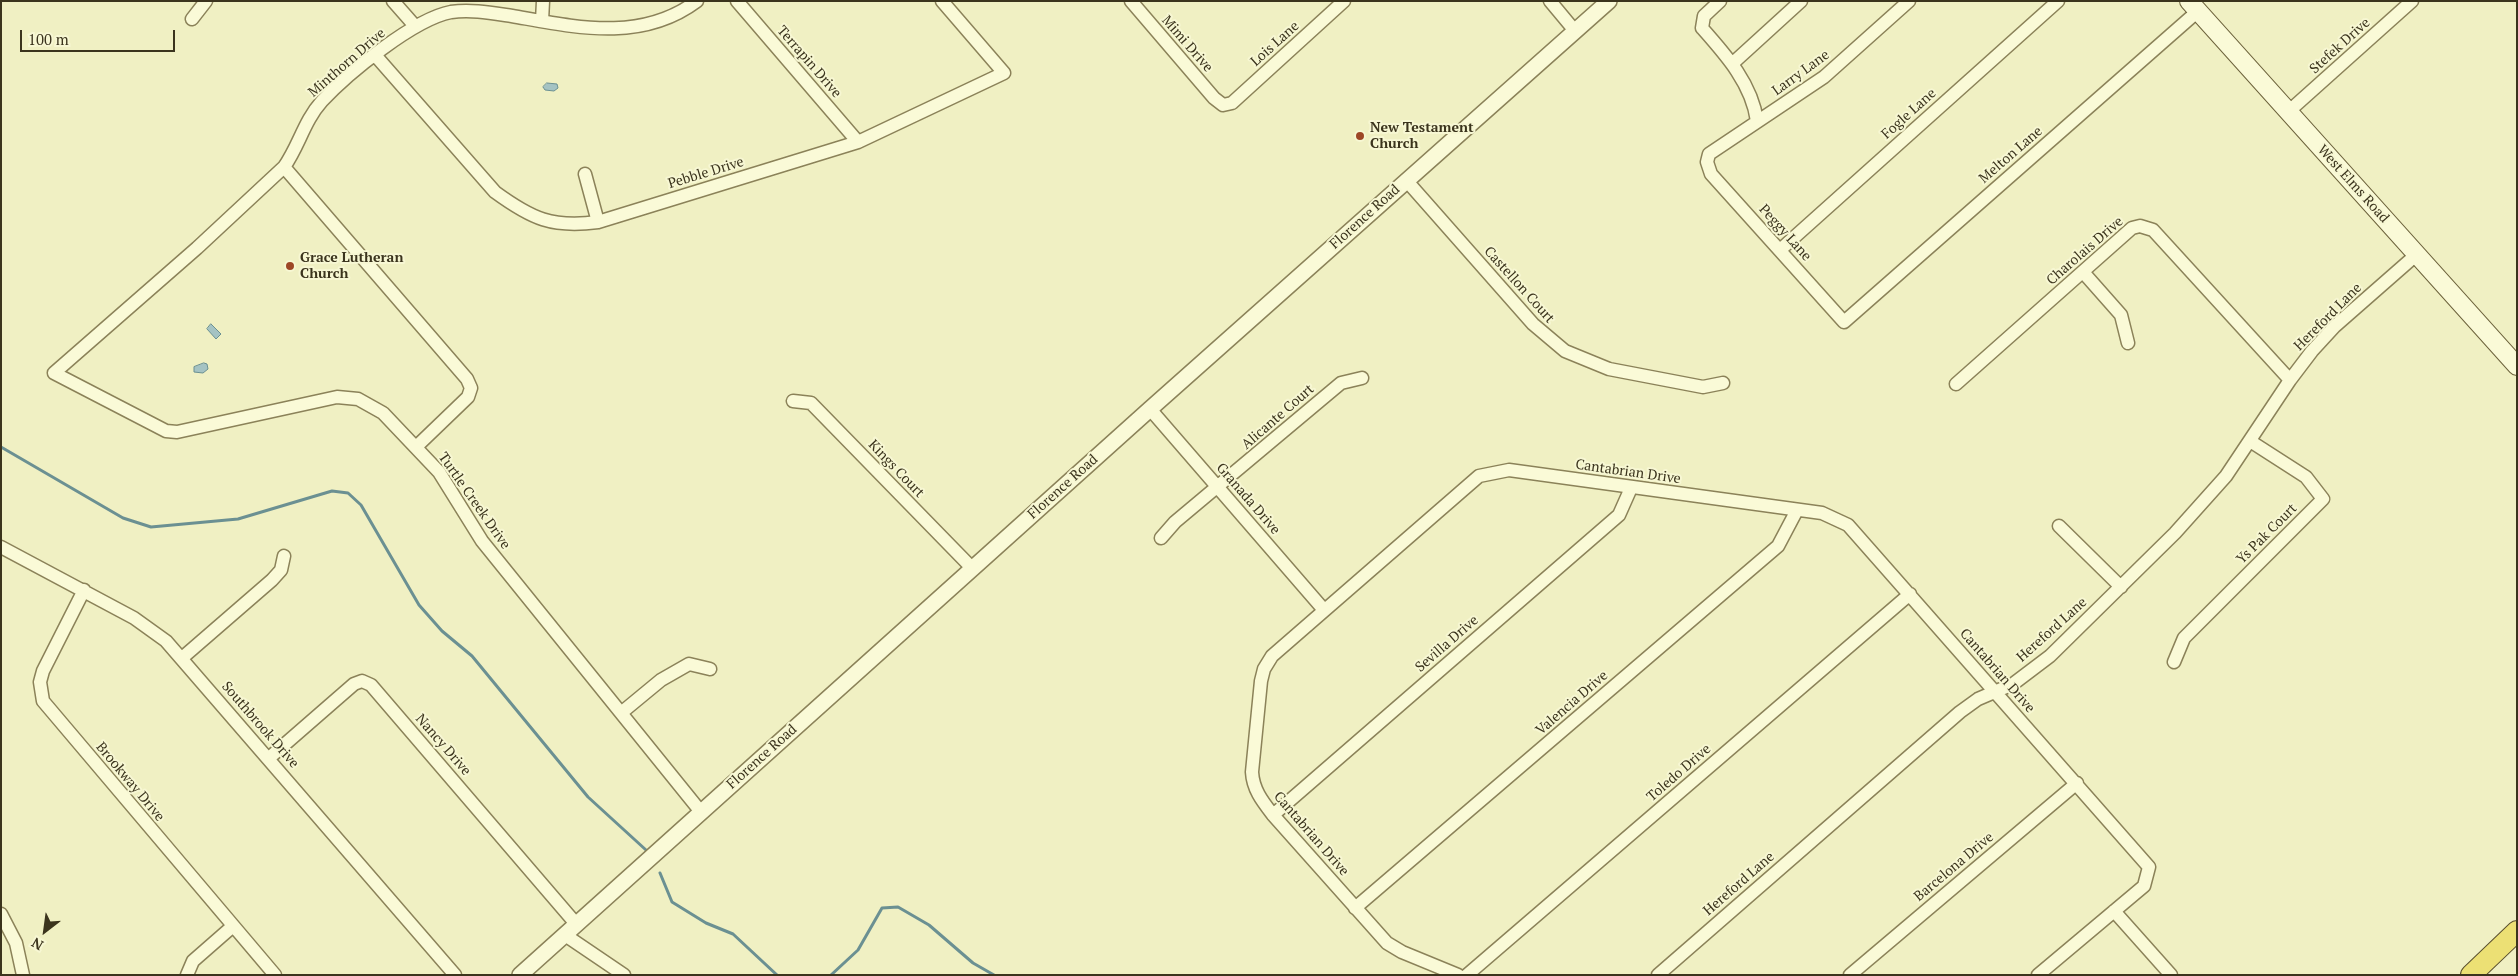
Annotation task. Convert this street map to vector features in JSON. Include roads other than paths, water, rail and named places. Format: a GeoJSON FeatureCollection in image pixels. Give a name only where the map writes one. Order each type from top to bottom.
{"type":"FeatureCollection","features":[{"type":"Feature","properties":{"kind":"highway"},"geometry":{"type":"LineString","coordinates":[[2471,975],[2517,931]]}},
{"type":"Feature","properties":{"kind":"main road","name":"West Elms Road"},"geometry":{"type":"LineString","coordinates":[[2193,6],[2517,366]]}},
{"type":"Feature","properties":{"kind":"street"},"geometry":{"type":"LineString","coordinates":[[192,19],[206,1]]}},
{"type":"Feature","properties":{"kind":"street"},"geometry":{"type":"LineString","coordinates":[[393,1],[415,26]]}},
{"type":"Feature","properties":{"kind":"street"},"geometry":{"type":"LineString","coordinates":[[542,21],[543,1]]}},
{"type":"Feature","properties":{"kind":"street","name":"Minthorn Drive"},"geometry":{"type":"LineString","coordinates":[[54,373],[197,248],[284,167],[292,156],[302,132],[322,102],[375,55],[415,26],[436,16],[469,11],[594,30],[618,30],[664,20],[685,11],[697,1]]}},
{"type":"Feature","properties":{"kind":"street","name":"Terrapin Drive"},"geometry":{"type":"LineString","coordinates":[[737,1],[858,142]]}},
{"type":"Feature","properties":{"kind":"street","name":"Pebble Drive"},"geometry":{"type":"LineString","coordinates":[[375,55],[495,192],[518,208],[547,222],[572,226],[598,222],[858,142],[1004,73],[942,1]]}},
{"type":"Feature","properties":{"kind":"street","name":"Lois Lane"},"geometry":{"type":"LineString","coordinates":[[1223,105],[1232,103],[1344,1]]}},
{"type":"Feature","properties":{"kind":"street"},"geometry":{"type":"LineString","coordinates":[[1550,1],[1575,31]]}},
{"type":"Feature","properties":{"kind":"street","name":"Florence Road"},"geometry":{"type":"LineString","coordinates":[[520,975],[1150,408],[1609,1]]}},
{"type":"Feature","properties":{"kind":"street"},"geometry":{"type":"LineString","coordinates":[[1720,1],[1704,16],[1702,28],[1733,63],[1755,106],[1757,121]]}},
{"type":"Feature","properties":{"kind":"street"},"geometry":{"type":"LineString","coordinates":[[1733,63],[1801,1]]}},
{"type":"Feature","properties":{"kind":"street","name":"Larry Lane"},"geometry":{"type":"LineString","coordinates":[[1707,162],[1709,154],[1824,78],[1909,1]]}},
{"type":"Feature","properties":{"kind":"street","name":"Fogle Lane"},"geometry":{"type":"LineString","coordinates":[[1780,250],[2058,1]]}},
{"type":"Feature","properties":{"kind":"street","name":"Stefek Drive"},"geometry":{"type":"LineString","coordinates":[[2288,112],[2412,1]]}},
{"type":"Feature","properties":{"kind":"street","name":"Mimi Drive"},"geometry":{"type":"LineString","coordinates":[[1137,3],[1214,98],[1223,105]]}},
{"type":"Feature","properties":{"kind":"street","name":"Melton Lane"},"geometry":{"type":"LineString","coordinates":[[1844,322],[2193,6]]}},
{"type":"Feature","properties":{"kind":"street","name":"Peggy Lane"},"geometry":{"type":"LineString","coordinates":[[1707,162],[1711,174],[1844,322]]}},
{"type":"Feature","properties":{"kind":"street"},"geometry":{"type":"LineString","coordinates":[[284,167],[467,379],[471,388],[468,397],[416,447]]}},
{"type":"Feature","properties":{"kind":"street"},"geometry":{"type":"LineString","coordinates":[[585,174],[598,222]]}},
{"type":"Feature","properties":{"kind":"street","name":"Castellon Court"},"geometry":{"type":"LineString","coordinates":[[1406,180],[1533,324],[1565,351],[1609,369],[1703,387],[1723,383]]}},
{"type":"Feature","properties":{"kind":"street","name":"Charolais Drive"},"geometry":{"type":"LineString","coordinates":[[1956,384],[2132,228],[2147,227],[2153,230],[2290,380]]}},
{"type":"Feature","properties":{"kind":"street","name":"Hereford Lane"},"geometry":{"type":"LineString","coordinates":[[1658,975],[1960,712],[1978,699],[2014,684],[2050,656],[2121,587],[2216,488],[2290,380],[2335,326],[2416,255]]}},
{"type":"Feature","properties":{"kind":"street"},"geometry":{"type":"LineString","coordinates":[[2083,272],[2121,315],[2128,343]]}},
{"type":"Feature","properties":{"kind":"street","name":"Turtle Creek Drive"},"geometry":{"type":"LineString","coordinates":[[54,373],[158,428],[177,432],[337,397],[358,399],[384,413],[439,472],[482,541],[701,812]]}},
{"type":"Feature","properties":{"kind":"street","name":"Alicante Court"},"geometry":{"type":"LineString","coordinates":[[1160,538],[1175,522],[1219,488],[1341,383],[1362,378]]}},
{"type":"Feature","properties":{"kind":"street","name":"Kings Court"},"geometry":{"type":"LineString","coordinates":[[793,401],[811,403],[972,568]]}},
{"type":"Feature","properties":{"kind":"street","name":"Granada Drive"},"geometry":{"type":"LineString","coordinates":[[1150,408],[1324,610]]}},
{"type":"Feature","properties":{"kind":"street","name":"Ys Pak Court"},"geometry":{"type":"LineString","coordinates":[[2174,662],[2184,638],[2323,499],[2306,477],[2250,441]]}},
{"type":"Feature","properties":{"kind":"street","name":"Cantabrian Drive"},"geometry":{"type":"LineString","coordinates":[[1458,975],[1402,952],[1387,943],[1260,798],[1253,782],[1263,675],[1272,656],[1479,476],[1509,470],[1822,513],[1848,525],[2077,783],[2149,868],[2144,886],[2038,975]]}},
{"type":"Feature","properties":{"kind":"street","name":"Sevilla Drive"},"geometry":{"type":"LineString","coordinates":[[1273,815],[1619,515],[1631,488]]}},
{"type":"Feature","properties":{"kind":"street","name":"Valencia Drive"},"geometry":{"type":"LineString","coordinates":[[1355,908],[1778,546],[1797,510]]}},
{"type":"Feature","properties":{"kind":"street"},"geometry":{"type":"LineString","coordinates":[[2059,526],[2121,587]]}},
{"type":"Feature","properties":{"kind":"street","name":"Southbrook Drive"},"geometry":{"type":"LineString","coordinates":[[1,547],[134,618],[166,641],[269,758],[454,975]]}},
{"type":"Feature","properties":{"kind":"street"},"geometry":{"type":"LineString","coordinates":[[182,658],[272,580],[281,570],[284,556]]}},
{"type":"Feature","properties":{"kind":"street","name":"Brookway Drive"},"geometry":{"type":"LineString","coordinates":[[84,590],[43,671],[40,691],[43,701],[275,975]]}},
{"type":"Feature","properties":{"kind":"street","name":"Toledo Drive"},"geometry":{"type":"LineString","coordinates":[[1467,975],[1910,594]]}},
{"type":"Feature","properties":{"kind":"street"},"geometry":{"type":"LineString","coordinates":[[621,713],[660,680],[689,664],[710,669]]}},
{"type":"Feature","properties":{"kind":"street","name":"Nancy Drive"},"geometry":{"type":"LineString","coordinates":[[269,758],[354,684],[362,681],[371,685],[577,925]]}},
{"type":"Feature","properties":{"kind":"street","name":"Barcelona Drive"},"geometry":{"type":"LineString","coordinates":[[1850,975],[2077,783]]}},
{"type":"Feature","properties":{"kind":"street"},"geometry":{"type":"LineString","coordinates":[[2114,911],[2171,975]]}},
{"type":"Feature","properties":{"kind":"street"},"geometry":{"type":"LineString","coordinates":[[1,914],[16,943],[23,975]]}},
{"type":"Feature","properties":{"kind":"street"},"geometry":{"type":"LineString","coordinates":[[187,975],[194,961],[233,926]]}},
{"type":"Feature","properties":{"kind":"street"},"geometry":{"type":"LineString","coordinates":[[565,935],[624,975]]}},
{"type":"Feature","properties":{"kind":"water"},"geometry":{"type":"Polygon","coordinates":[[[547,83],[557,84],[558,88],[554,91],[545,90],[543,87],[547,83]]]}},
{"type":"Feature","properties":{"kind":"water"},"geometry":{"type":"Polygon","coordinates":[[[211,324],[221,334],[216,339],[207,329],[211,324]]]}},
{"type":"Feature","properties":{"kind":"water"},"geometry":{"type":"Polygon","coordinates":[[[204,363],[207,364],[208,369],[203,373],[194,372],[194,367],[204,363]]]}},
{"type":"Feature","properties":{"kind":"waterway"},"geometry":{"type":"LineString","coordinates":[[1,447],[123,518],[151,527],[238,519],[332,491],[348,493],[361,505],[419,605],[442,631],[472,656],[588,797],[646,850]]}},
{"type":"Feature","properties":{"kind":"waterway"},"geometry":{"type":"LineString","coordinates":[[660,873],[672,902],[706,923],[733,934],[777,975]]}},
{"type":"Feature","properties":{"kind":"waterway"},"geometry":{"type":"LineString","coordinates":[[831,975],[858,950],[882,908],[898,907],[929,925],[973,963],[994,975]]}},
{"type":"Feature","properties":{"kind":"place","name":"New Testament Church"},"geometry":{"type":"Point","coordinates":[1360,136]}},
{"type":"Feature","properties":{"kind":"place","name":"Grace Lutheran Church"},"geometry":{"type":"Point","coordinates":[290,266]}}]}
